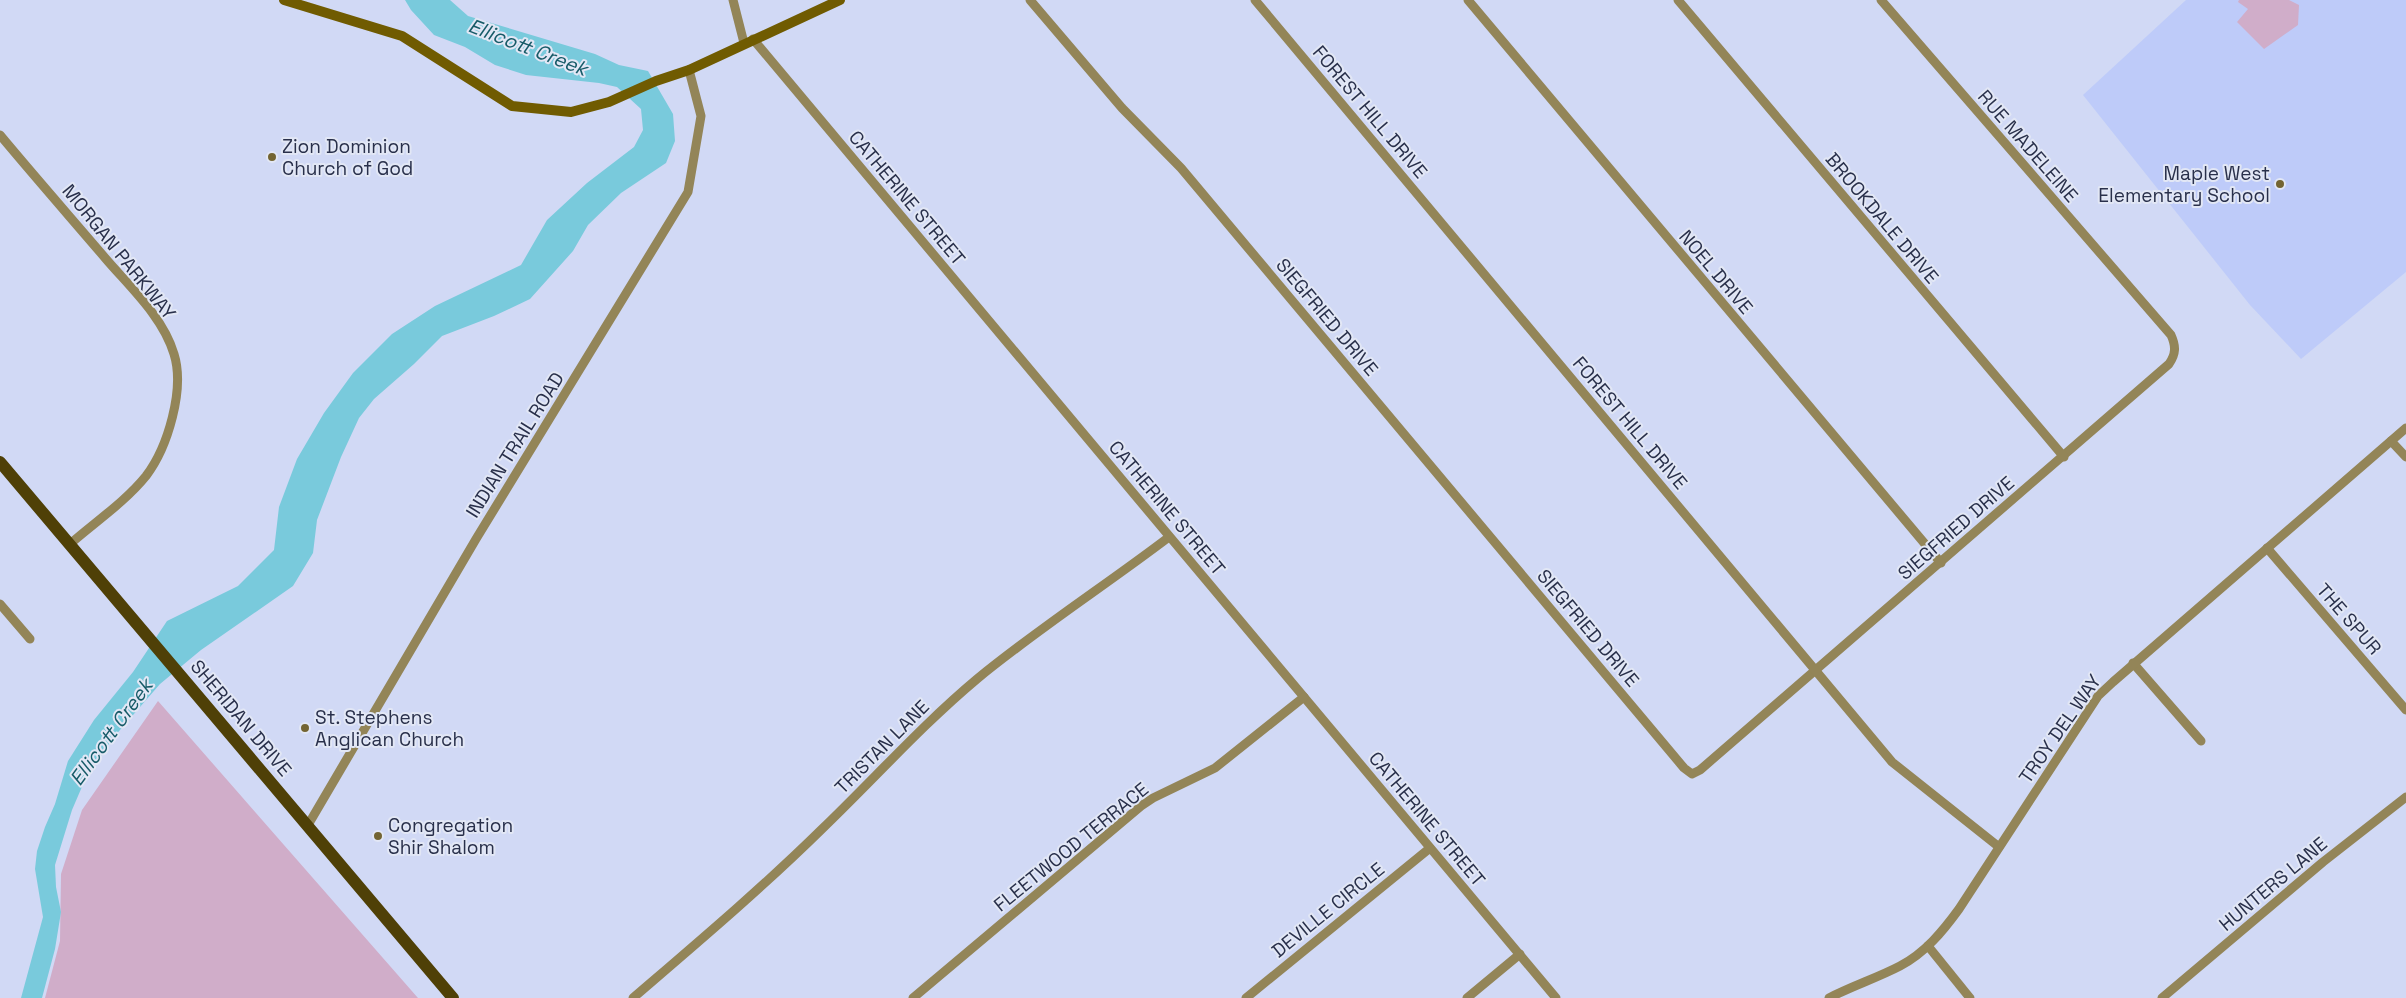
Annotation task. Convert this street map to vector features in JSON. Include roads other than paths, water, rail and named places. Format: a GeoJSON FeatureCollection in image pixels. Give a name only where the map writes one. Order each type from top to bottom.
{"type":"FeatureCollection","features":[{"type":"Feature","properties":{"kind":"main road","name":"SHERIDAN DRIVE"},"geometry":{"type":"LineString","coordinates":[[0,462],[453,998]]}},
{"type":"Feature","properties":{"kind":"street"},"geometry":{"type":"LineString","coordinates":[[284,0],[402,36],[512,106],[571,112],[609,102],[656,81],[689,70],[840,0]]}},
{"type":"Feature","properties":{"kind":"street"},"geometry":{"type":"LineString","coordinates":[[733,0],[748,41]]}},
{"type":"Feature","properties":{"kind":"street","name":"SIEGFRIED DRIVE"},"geometry":{"type":"LineString","coordinates":[[1030,0],[1122,108],[1181,168],[1684,768],[1692,774],[1700,770],[1941,563],[2169,364],[2175,350],[2171,335]]}},
{"type":"Feature","properties":{"kind":"street","name":"FOREST HILL DRIVE"},"geometry":{"type":"LineString","coordinates":[[1255,0],[1892,762],[1999,847]]}},
{"type":"Feature","properties":{"kind":"street","name":"NOEL DRIVE"},"geometry":{"type":"LineString","coordinates":[[1468,0],[1941,563]]}},
{"type":"Feature","properties":{"kind":"street","name":"BROOKDALE DRIVE"},"geometry":{"type":"LineString","coordinates":[[1678,0],[2064,457]]}},
{"type":"Feature","properties":{"kind":"street","name":"RUE MADELEINE"},"geometry":{"type":"LineString","coordinates":[[1881,0],[2171,335]]}},
{"type":"Feature","properties":{"kind":"street","name":"CATHERINE STREET"},"geometry":{"type":"LineString","coordinates":[[748,41],[1170,537],[1556,998]]}},
{"type":"Feature","properties":{"kind":"street","name":"INDIAN TRAIL ROAD"},"geometry":{"type":"LineString","coordinates":[[308,825],[476,539],[688,192],[701,116],[689,70]]}},
{"type":"Feature","properties":{"kind":"street","name":"MORGAN PARKWAY"},"geometry":{"type":"LineString","coordinates":[[0,135],[144,304],[168,339],[177,366],[177,390],[171,422],[156,460],[136,487],[70,544]]}},
{"type":"Feature","properties":{"kind":"street","name":"TROY DEL WAY"},"geometry":{"type":"LineString","coordinates":[[1829,998],[1902,965],[1928,946],[1959,909],[2098,696],[2406,428]]}},
{"type":"Feature","properties":{"kind":"street"},"geometry":{"type":"LineString","coordinates":[[2391,441],[2406,457]]}},
{"type":"Feature","properties":{"kind":"street","name":"TRISTAN LANE"},"geometry":{"type":"LineString","coordinates":[[633,998],[767,881],[822,830],[908,743],[977,679],[1056,618],[1170,537]]}},
{"type":"Feature","properties":{"kind":"street","name":"THE SPUR"},"geometry":{"type":"LineString","coordinates":[[2267,548],[2406,710]]}},
{"type":"Feature","properties":{"kind":"street"},"geometry":{"type":"LineString","coordinates":[[0,604],[30,639]]}},
{"type":"Feature","properties":{"kind":"street"},"geometry":{"type":"LineString","coordinates":[[2134,663],[2201,741]]}},
{"type":"Feature","properties":{"kind":"street","name":"FLEETWOOD TERRACE"},"geometry":{"type":"LineString","coordinates":[[913,998],[1141,806],[1153,798],[1215,768],[1304,697]]}},
{"type":"Feature","properties":{"kind":"street","name":"HUNTERS LANE"},"geometry":{"type":"LineString","coordinates":[[2162,998],[2323,862],[2406,797]]}},
{"type":"Feature","properties":{"kind":"street","name":"DEVILLE CIRCLE"},"geometry":{"type":"LineString","coordinates":[[1246,998],[1430,848]]}},
{"type":"Feature","properties":{"kind":"street"},"geometry":{"type":"LineString","coordinates":[[1928,946],[1970,998]]}},
{"type":"Feature","properties":{"kind":"street"},"geometry":{"type":"LineString","coordinates":[[1467,998],[1520,954]]}},
{"type":"Feature","properties":{"kind":"water","name":"Ellicott Creek"},"geometry":{"type":"Polygon","coordinates":[[[405,0],[450,0],[468,16],[595,54],[619,65],[648,71],[673,114],[675,141],[666,163],[621,193],[588,225],[573,251],[530,299],[494,316],[442,336],[414,364],[374,399],[359,418],[341,457],[317,520],[313,553],[293,586],[201,650],[160,684],[113,738],[84,782],[72,810],[55,865],[56,887],[61,912],[55,949],[42,998],[21,998],[43,917],[35,869],[37,851],[55,804],[68,761],[94,720],[133,672],[167,621],[238,586],[274,550],[279,507],[297,459],[324,413],[353,373],[392,334],[435,306],[521,265],[547,220],[587,183],[634,147],[643,130],[641,109],[617,87],[599,83],[526,75],[495,65],[465,47],[434,35],[411,10],[405,0]]]}},
{"type":"Feature","properties":{"kind":"place","name":"Zion Dominion Church of God"},"geometry":{"type":"Point","coordinates":[272,157]}},
{"type":"Feature","properties":{"kind":"place","name":"Maple West Elementary School"},"geometry":{"type":"Point","coordinates":[2280,184]}},
{"type":"Feature","properties":{"kind":"place","name":"St. Stephens Anglican Church"},"geometry":{"type":"Point","coordinates":[305,728]}},
{"type":"Feature","properties":{"kind":"place","name":"Congregation Shir Shalom"},"geometry":{"type":"Point","coordinates":[378,836]}}]}
